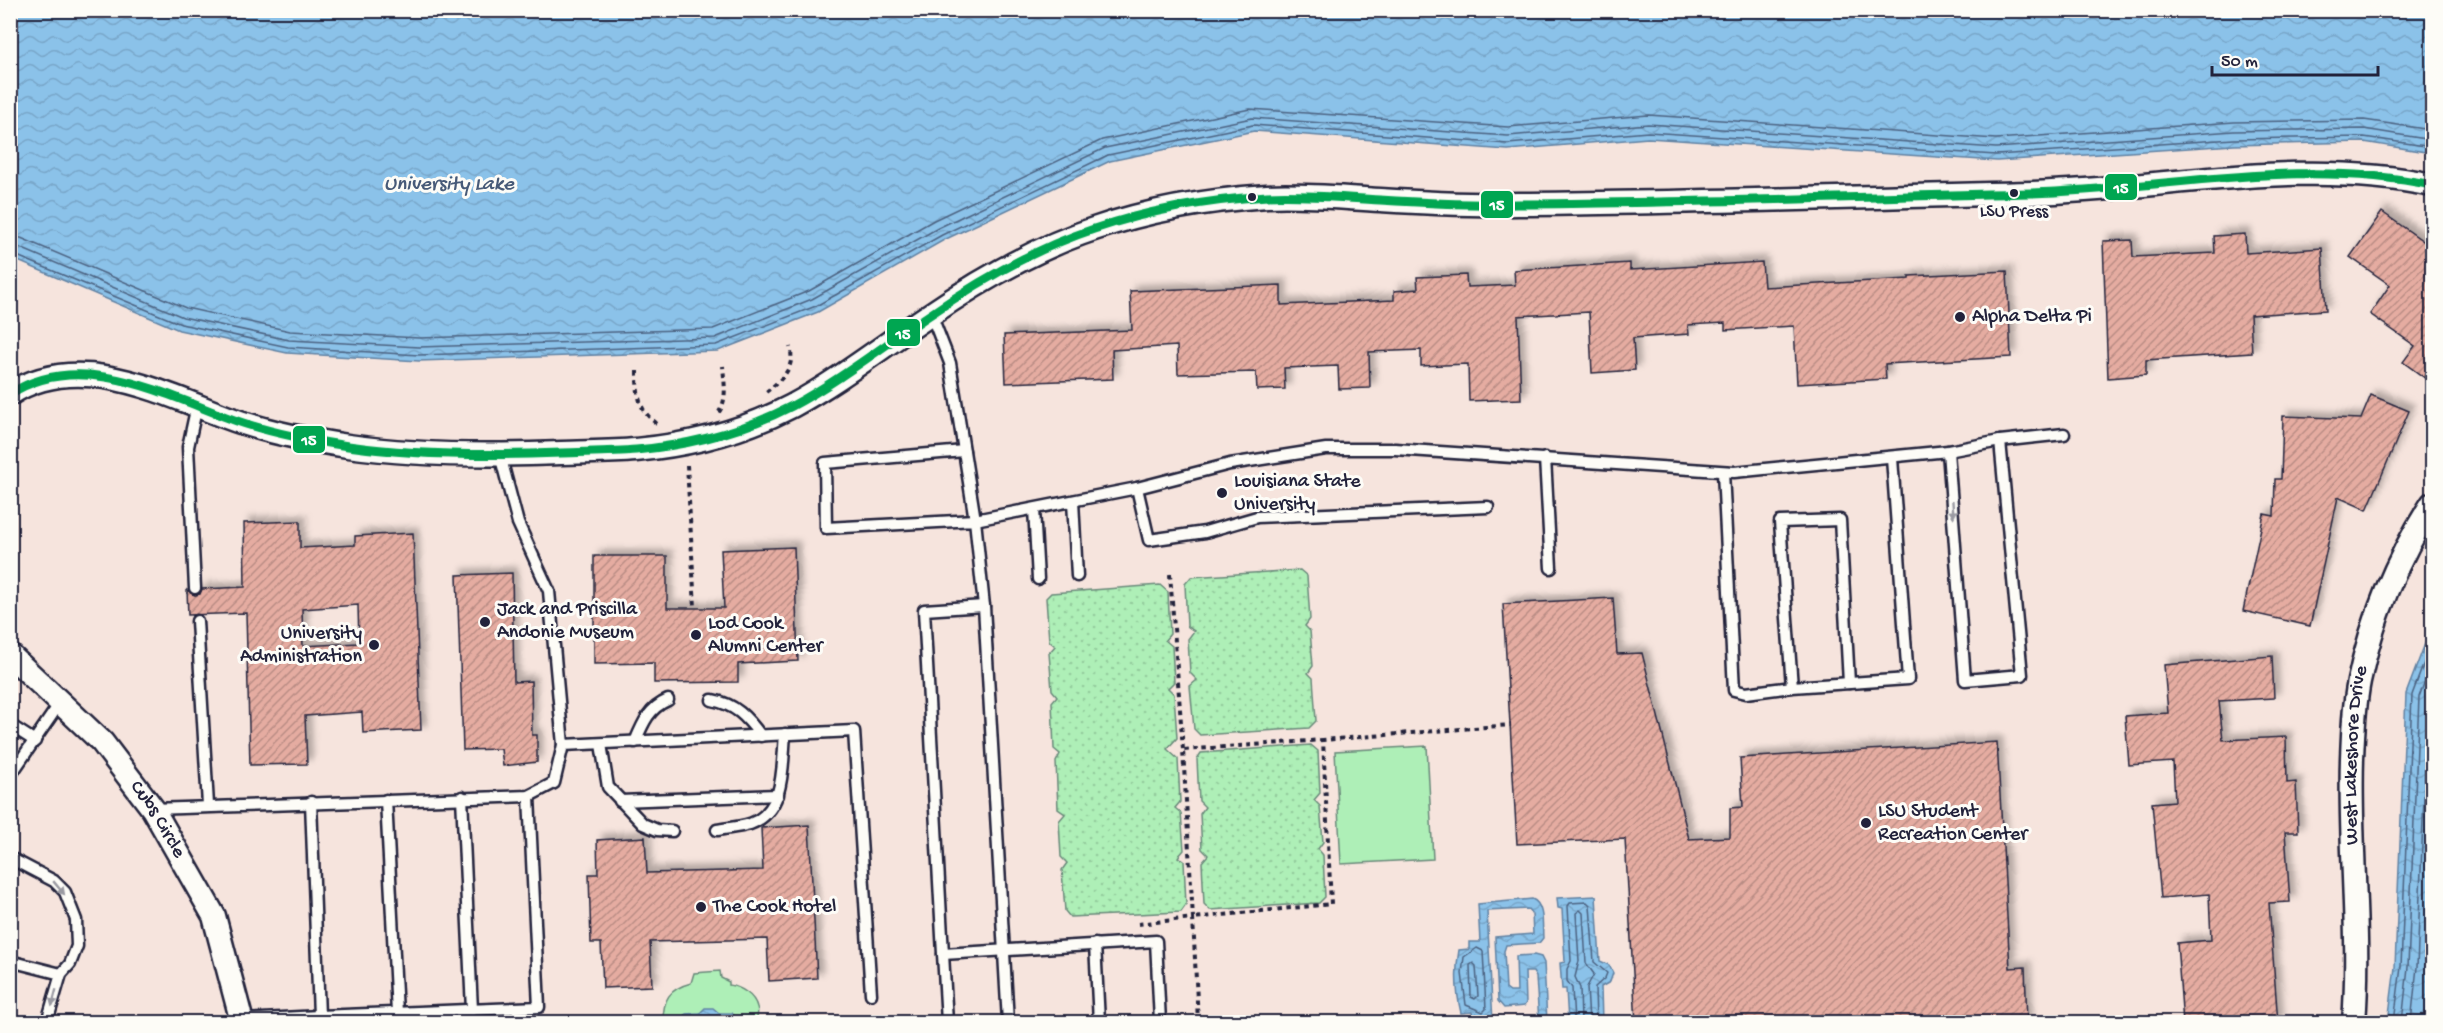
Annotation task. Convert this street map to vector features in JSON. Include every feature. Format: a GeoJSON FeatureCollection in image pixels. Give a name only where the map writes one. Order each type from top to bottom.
{"type":"FeatureCollection","features":[{"type":"Feature","properties":{"kind":"street"},"geometry":{"type":"LineString","coordinates":[[10,394],[39,381],[69,376],[100,377],[147,386],[266,430],[347,446],[390,451],[500,455],[632,450],[712,437],[751,424],[789,407],[824,387],[984,281],[1051,245],[1093,229],[1164,210],[1268,196],[1514,204],[2044,192],[2208,178],[2331,175],[2412,181],[2433,185]]}},
{"type":"Feature","properties":{"kind":"street","name":"West Lakeshore Drive"},"geometry":{"type":"LineString","coordinates":[[2354,1023],[2357,946],[2351,784],[2359,682],[2375,625],[2390,585],[2433,504]]}},
{"type":"Feature","properties":{"kind":"street","name":"Cubs Circle"},"geometry":{"type":"LineString","coordinates":[[10,656],[102,742],[153,809],[214,916],[242,1021]]}},
{"type":"Feature","properties":{"kind":"lane"},"geometry":{"type":"LineString","coordinates":[[931,314],[950,363],[975,520],[984,606],[1008,1023]]}},
{"type":"Feature","properties":{"kind":"lane"},"geometry":{"type":"LineString","coordinates":[[195,588],[188,447],[197,405]]}},
{"type":"Feature","properties":{"kind":"lane"},"geometry":{"type":"LineString","coordinates":[[964,451],[825,463],[826,528],[975,520],[1137,488],[1230,464],[1326,449],[1395,449],[1723,472],[1892,458],[2000,441],[2064,434]]}},
{"type":"Feature","properties":{"kind":"lane"},"geometry":{"type":"LineString","coordinates":[[1948,451],[1965,680],[2022,675],[2000,441]]}},
{"type":"Feature","properties":{"kind":"lane"},"geometry":{"type":"LineString","coordinates":[[153,809],[208,805],[529,796],[554,783],[563,746],[549,591],[518,523],[500,455]]}},
{"type":"Feature","properties":{"kind":"lane"},"geometry":{"type":"LineString","coordinates":[[1545,458],[1551,568]]}},
{"type":"Feature","properties":{"kind":"lane"},"geometry":{"type":"LineString","coordinates":[[1723,472],[1734,690],[1746,693],[1792,687],[1908,680],[1892,458]]}},
{"type":"Feature","properties":{"kind":"lane"},"geometry":{"type":"LineString","coordinates":[[1137,488],[1149,540],[1205,532],[1257,517],[1488,507]]}},
{"type":"Feature","properties":{"kind":"lane"},"geometry":{"type":"LineString","coordinates":[[1073,501],[1077,576]]}},
{"type":"Feature","properties":{"kind":"lane"},"geometry":{"type":"LineString","coordinates":[[1034,509],[1038,579]]}},
{"type":"Feature","properties":{"kind":"lane"},"geometry":{"type":"LineString","coordinates":[[1792,687],[1780,522],[1840,520],[1849,683]]}},
{"type":"Feature","properties":{"kind":"lane"},"geometry":{"type":"LineString","coordinates":[[947,1023],[924,610],[984,606]]}},
{"type":"Feature","properties":{"kind":"lane"},"geometry":{"type":"LineString","coordinates":[[197,621],[208,805]]}},
{"type":"Feature","properties":{"kind":"lane"},"geometry":{"type":"LineString","coordinates":[[635,742],[644,720],[656,705],[668,700]]}},
{"type":"Feature","properties":{"kind":"lane"},"geometry":{"type":"LineString","coordinates":[[712,700],[727,702],[746,716],[761,736]]}},
{"type":"Feature","properties":{"kind":"lane"},"geometry":{"type":"LineString","coordinates":[[10,777],[60,703]]}},
{"type":"Feature","properties":{"kind":"lane"},"geometry":{"type":"LineString","coordinates":[[10,740],[14,727],[35,741]]}},
{"type":"Feature","properties":{"kind":"lane"},"geometry":{"type":"LineString","coordinates":[[563,746],[854,731],[871,994]]}},
{"type":"Feature","properties":{"kind":"lane"},"geometry":{"type":"LineString","coordinates":[[717,830],[751,824],[770,811],[778,795],[785,734]]}},
{"type":"Feature","properties":{"kind":"lane"},"geometry":{"type":"LineString","coordinates":[[601,744],[608,787],[643,824],[657,830],[672,831]]}},
{"type":"Feature","properties":{"kind":"lane"},"geometry":{"type":"LineString","coordinates":[[620,801],[778,795]]}},
{"type":"Feature","properties":{"kind":"lane"},"geometry":{"type":"LineString","coordinates":[[242,1021],[539,1007],[529,796]]}},
{"type":"Feature","properties":{"kind":"lane"},"geometry":{"type":"LineString","coordinates":[[462,798],[472,1010]]}},
{"type":"Feature","properties":{"kind":"lane"},"geometry":{"type":"LineString","coordinates":[[386,800],[397,1013]]}},
{"type":"Feature","properties":{"kind":"lane"},"geometry":{"type":"LineString","coordinates":[[311,802],[319,1016]]}},
{"type":"Feature","properties":{"kind":"lane"},"geometry":{"type":"LineString","coordinates":[[10,858],[54,881],[64,892],[76,920],[77,946],[70,964],[60,974],[47,1023]]}},
{"type":"Feature","properties":{"kind":"lane"},"geometry":{"type":"LineString","coordinates":[[943,954],[1156,941],[1160,1023]]}},
{"type":"Feature","properties":{"kind":"lane"},"geometry":{"type":"LineString","coordinates":[[1095,944],[1099,1023]]}},
{"type":"Feature","properties":{"kind":"lane"},"geometry":{"type":"LineString","coordinates":[[10,961],[60,974]]}},
{"type":"Feature","properties":{"kind":"path"},"geometry":{"type":"LineString","coordinates":[[760,397],[783,377],[790,367],[793,356],[790,347]]}},
{"type":"Feature","properties":{"kind":"path"},"geometry":{"type":"LineString","coordinates":[[715,417],[723,406],[725,386],[723,366]]}},
{"type":"Feature","properties":{"kind":"path"},"geometry":{"type":"LineString","coordinates":[[637,371],[638,398],[642,410],[664,428]]}},
{"type":"Feature","properties":{"kind":"path"},"geometry":{"type":"LineString","coordinates":[[723,406],[733,408]]}},
{"type":"Feature","properties":{"kind":"path"},"geometry":{"type":"LineString","coordinates":[[687,458],[695,608]]}},
{"type":"Feature","properties":{"kind":"path"},"geometry":{"type":"LineString","coordinates":[[1170,574],[1183,750],[1198,1023]]}},
{"type":"Feature","properties":{"kind":"path"},"geometry":{"type":"LineString","coordinates":[[1183,750],[1511,724]]}},
{"type":"Feature","properties":{"kind":"path"},"geometry":{"type":"LineString","coordinates":[[1193,918],[1331,904],[1323,740]]}},
{"type":"Feature","properties":{"kind":"shaded area","name":"Louisiana State University"},"geometry":{"type":"Polygon","coordinates":[[[1254,131],[1508,150],[1648,138],[1997,161],[2234,145],[2364,142],[2432,153],[2432,626],[2388,1022],[11,1022],[10,258],[179,330],[818,312],[944,240],[1110,161],[1254,131]]]}},
{"type":"Feature","properties":{"kind":"green space"},"geometry":{"type":"Polygon","coordinates":[[[1300,570],[1307,576],[1310,619],[1305,626],[1310,631],[1313,666],[1308,673],[1313,678],[1316,721],[1309,728],[1200,735],[1194,729],[1190,686],[1197,680],[1190,673],[1188,639],[1194,631],[1187,626],[1185,584],[1191,577],[1300,570]]]}},
{"type":"Feature","properties":{"kind":"green space"},"geometry":{"type":"Polygon","coordinates":[[[1160,585],[1168,592],[1170,634],[1165,640],[1172,646],[1174,682],[1168,688],[1174,694],[1177,738],[1167,749],[1178,759],[1180,802],[1175,808],[1181,813],[1184,850],[1178,857],[1184,861],[1186,905],[1181,912],[1070,917],[1065,911],[1062,870],[1067,863],[1061,857],[1059,821],[1065,814],[1058,809],[1056,762],[1060,754],[1054,749],[1052,702],[1057,696],[1052,690],[1049,653],[1055,646],[1049,641],[1046,598],[1051,593],[1160,585]]]}},
{"type":"Feature","properties":{"kind":"green space"},"geometry":{"type":"Polygon","coordinates":[[[1311,745],[1318,751],[1320,793],[1314,800],[1320,806],[1323,842],[1318,849],[1323,855],[1325,897],[1319,903],[1210,910],[1204,904],[1202,862],[1208,855],[1202,849],[1200,814],[1205,807],[1199,801],[1197,759],[1201,753],[1311,745]]]}},
{"type":"Feature","properties":{"kind":"green space"},"geometry":{"type":"Polygon","coordinates":[[[1427,746],[1433,859],[1341,864],[1335,751],[1427,746]]]}},
{"type":"Feature","properties":{"kind":"green space"},"geometry":{"type":"Polygon","coordinates":[[[720,971],[721,978],[729,982],[729,985],[742,990],[753,999],[758,1010],[756,1022],[663,1022],[664,1007],[672,992],[691,983],[694,973],[720,971]]]}},
{"type":"Feature","properties":{"kind":"water","name":"University Lake"},"geometry":{"type":"Polygon","coordinates":[[[10,11],[2432,11],[2432,153],[2364,142],[2234,145],[1997,161],[1648,138],[1508,150],[1254,131],[1110,161],[944,240],[818,312],[718,351],[419,361],[287,353],[179,330],[11,258],[10,11]]]}},
{"type":"Feature","properties":{"kind":"water"},"geometry":{"type":"Polygon","coordinates":[[[2432,625],[2432,1022],[2388,1022],[2395,967],[2406,694],[2432,625]]]}},
{"type":"Feature","properties":{"kind":"water"},"geometry":{"type":"Polygon","coordinates":[[[1596,896],[1600,961],[1609,965],[1613,973],[1610,982],[1601,987],[1602,1022],[1568,1022],[1566,989],[1562,989],[1560,963],[1565,962],[1562,909],[1558,908],[1557,898],[1596,896]]]}},
{"type":"Feature","properties":{"kind":"water"},"geometry":{"type":"Polygon","coordinates":[[[1532,899],[1541,910],[1543,938],[1539,943],[1506,945],[1504,951],[1506,989],[1510,992],[1517,992],[1516,956],[1541,957],[1544,963],[1547,1022],[1539,1022],[1536,977],[1533,972],[1525,972],[1526,1003],[1524,1006],[1504,1008],[1498,1001],[1495,937],[1533,934],[1532,914],[1528,909],[1487,911],[1493,1022],[1484,1022],[1483,1018],[1473,1018],[1472,1012],[1461,1013],[1457,982],[1459,950],[1469,949],[1469,942],[1480,942],[1478,904],[1532,899]]]}},
{"type":"Feature","properties":{"kind":"water"},"geometry":{"type":"Polygon","coordinates":[[[705,1008],[713,1008],[719,1013],[732,1013],[735,1017],[731,1022],[685,1022],[683,1020],[686,1014],[700,1013],[705,1008]]]}},
{"type":"Feature","properties":{"kind":"building"},"geometry":{"type":"Polygon","coordinates":[[[2382,212],[2433,248],[2433,384],[2403,362],[2415,346],[2370,314],[2390,285],[2350,257],[2382,212]]]}},
{"type":"Feature","properties":{"kind":"building"},"geometry":{"type":"Polygon","coordinates":[[[2245,234],[2246,253],[2322,248],[2326,310],[2250,315],[2252,353],[2146,360],[2146,375],[2108,378],[2103,241],[2132,240],[2133,257],[2215,253],[2214,236],[2245,234]]]}},
{"type":"Feature","properties":{"kind":"building"},"geometry":{"type":"Polygon","coordinates":[[[1762,262],[1764,287],[2007,271],[2011,357],[1885,364],[1886,379],[1797,384],[1794,326],[1725,330],[1725,323],[1688,325],[1689,334],[1633,338],[1635,370],[1592,373],[1589,312],[1518,316],[1521,399],[1469,401],[1468,364],[1421,366],[1421,350],[1369,352],[1370,388],[1339,389],[1338,366],[1284,368],[1285,389],[1257,390],[1256,372],[1178,374],[1177,346],[1112,350],[1113,379],[1006,383],[1004,335],[1132,330],[1130,291],[1281,285],[1281,305],[1394,300],[1394,291],[1418,289],[1417,277],[1466,275],[1467,287],[1515,285],[1514,270],[1630,263],[1630,270],[1762,262]]]}},
{"type":"Feature","properties":{"kind":"building"},"geometry":{"type":"Polygon","coordinates":[[[2371,395],[2409,411],[2367,510],[2338,497],[2310,626],[2243,611],[2264,514],[2274,516],[2275,479],[2281,479],[2283,416],[2361,419],[2371,395]]]}},
{"type":"Feature","properties":{"kind":"building","name":"University Administration"},"geometry":{"type":"Polygon","coordinates":[[[300,521],[300,548],[355,545],[355,536],[413,533],[421,730],[363,733],[362,712],[305,716],[307,764],[250,765],[246,613],[188,615],[187,590],[195,595],[200,594],[202,589],[245,587],[244,523],[300,521]],[[358,605],[302,609],[303,646],[359,643],[358,605]]]}},
{"type":"Feature","properties":{"kind":"building","name":"Lod Cook Alumni Center"},"geometry":{"type":"Polygon","coordinates":[[[794,547],[798,661],[738,664],[738,682],[654,683],[654,663],[594,664],[594,556],[667,556],[667,608],[724,608],[721,550],[794,547]]]}},
{"type":"Feature","properties":{"kind":"building"},"geometry":{"type":"Polygon","coordinates":[[[512,573],[514,682],[531,681],[532,735],[537,735],[537,762],[503,766],[501,749],[463,750],[457,575],[512,573]]]}},
{"type":"Feature","properties":{"kind":"building","name":"LSU Student Recreation Center"},"geometry":{"type":"Polygon","coordinates":[[[1613,598],[1617,654],[1642,653],[1689,839],[1730,837],[1730,808],[1743,807],[1740,758],[1997,742],[2010,968],[2025,967],[2027,1022],[1636,1023],[1625,839],[1517,844],[1503,604],[1613,598]]]}},
{"type":"Feature","properties":{"kind":"building"},"geometry":{"type":"Polygon","coordinates":[[[2272,656],[2274,698],[2219,701],[2223,740],[2286,737],[2287,783],[2296,782],[2298,832],[2285,832],[2290,902],[2269,903],[2278,1023],[2183,1023],[2177,943],[2211,940],[2209,894],[2161,898],[2152,803],[2175,801],[2173,762],[2129,765],[2125,716],[2168,713],[2164,665],[2272,656]]]}},
{"type":"Feature","properties":{"kind":"building","name":"The Cook Hotel"},"geometry":{"type":"Polygon","coordinates":[[[809,825],[817,978],[769,981],[767,939],[650,942],[652,986],[603,988],[601,943],[591,943],[589,874],[598,874],[597,840],[645,837],[647,873],[763,870],[761,828],[809,825]]]}},
{"type":"Feature","properties":{"kind":"transit line","name":"15"},"geometry":{"type":"LineString","coordinates":[[10,394],[36,381],[63,376],[91,375],[147,387],[256,427],[348,446],[401,452],[481,455],[636,450],[676,445],[716,436],[774,415],[827,385],[967,290],[1008,266],[1072,237],[1115,222],[1201,203],[1281,196],[1501,204],[2032,193],[2283,174],[2383,177],[2432,185]]}},
{"type":"Feature","properties":{"kind":"place","name":"LSU Press"},"geometry":{"type":"Point","coordinates":[2014,193]}},
{"type":"Feature","properties":{"kind":"place","name":"Alpha Delta Pi"},"geometry":{"type":"Point","coordinates":[1960,317]}},
{"type":"Feature","properties":{"kind":"place","name":"Louisiana State University"},"geometry":{"type":"Point","coordinates":[1222,493]}},
{"type":"Feature","properties":{"kind":"place","name":"Jack and Priscilla Andonie Museum"},"geometry":{"type":"Point","coordinates":[485,622]}},
{"type":"Feature","properties":{"kind":"place","name":"Lod Cook Alumni Center"},"geometry":{"type":"Point","coordinates":[696,635]}},
{"type":"Feature","properties":{"kind":"place","name":"University Administration"},"geometry":{"type":"Point","coordinates":[374,645]}},
{"type":"Feature","properties":{"kind":"place","name":"LSU Student Recreation Center"},"geometry":{"type":"Point","coordinates":[1866,823]}},
{"type":"Feature","properties":{"kind":"place","name":"The Cook Hotel"},"geometry":{"type":"Point","coordinates":[701,907]}}]}
